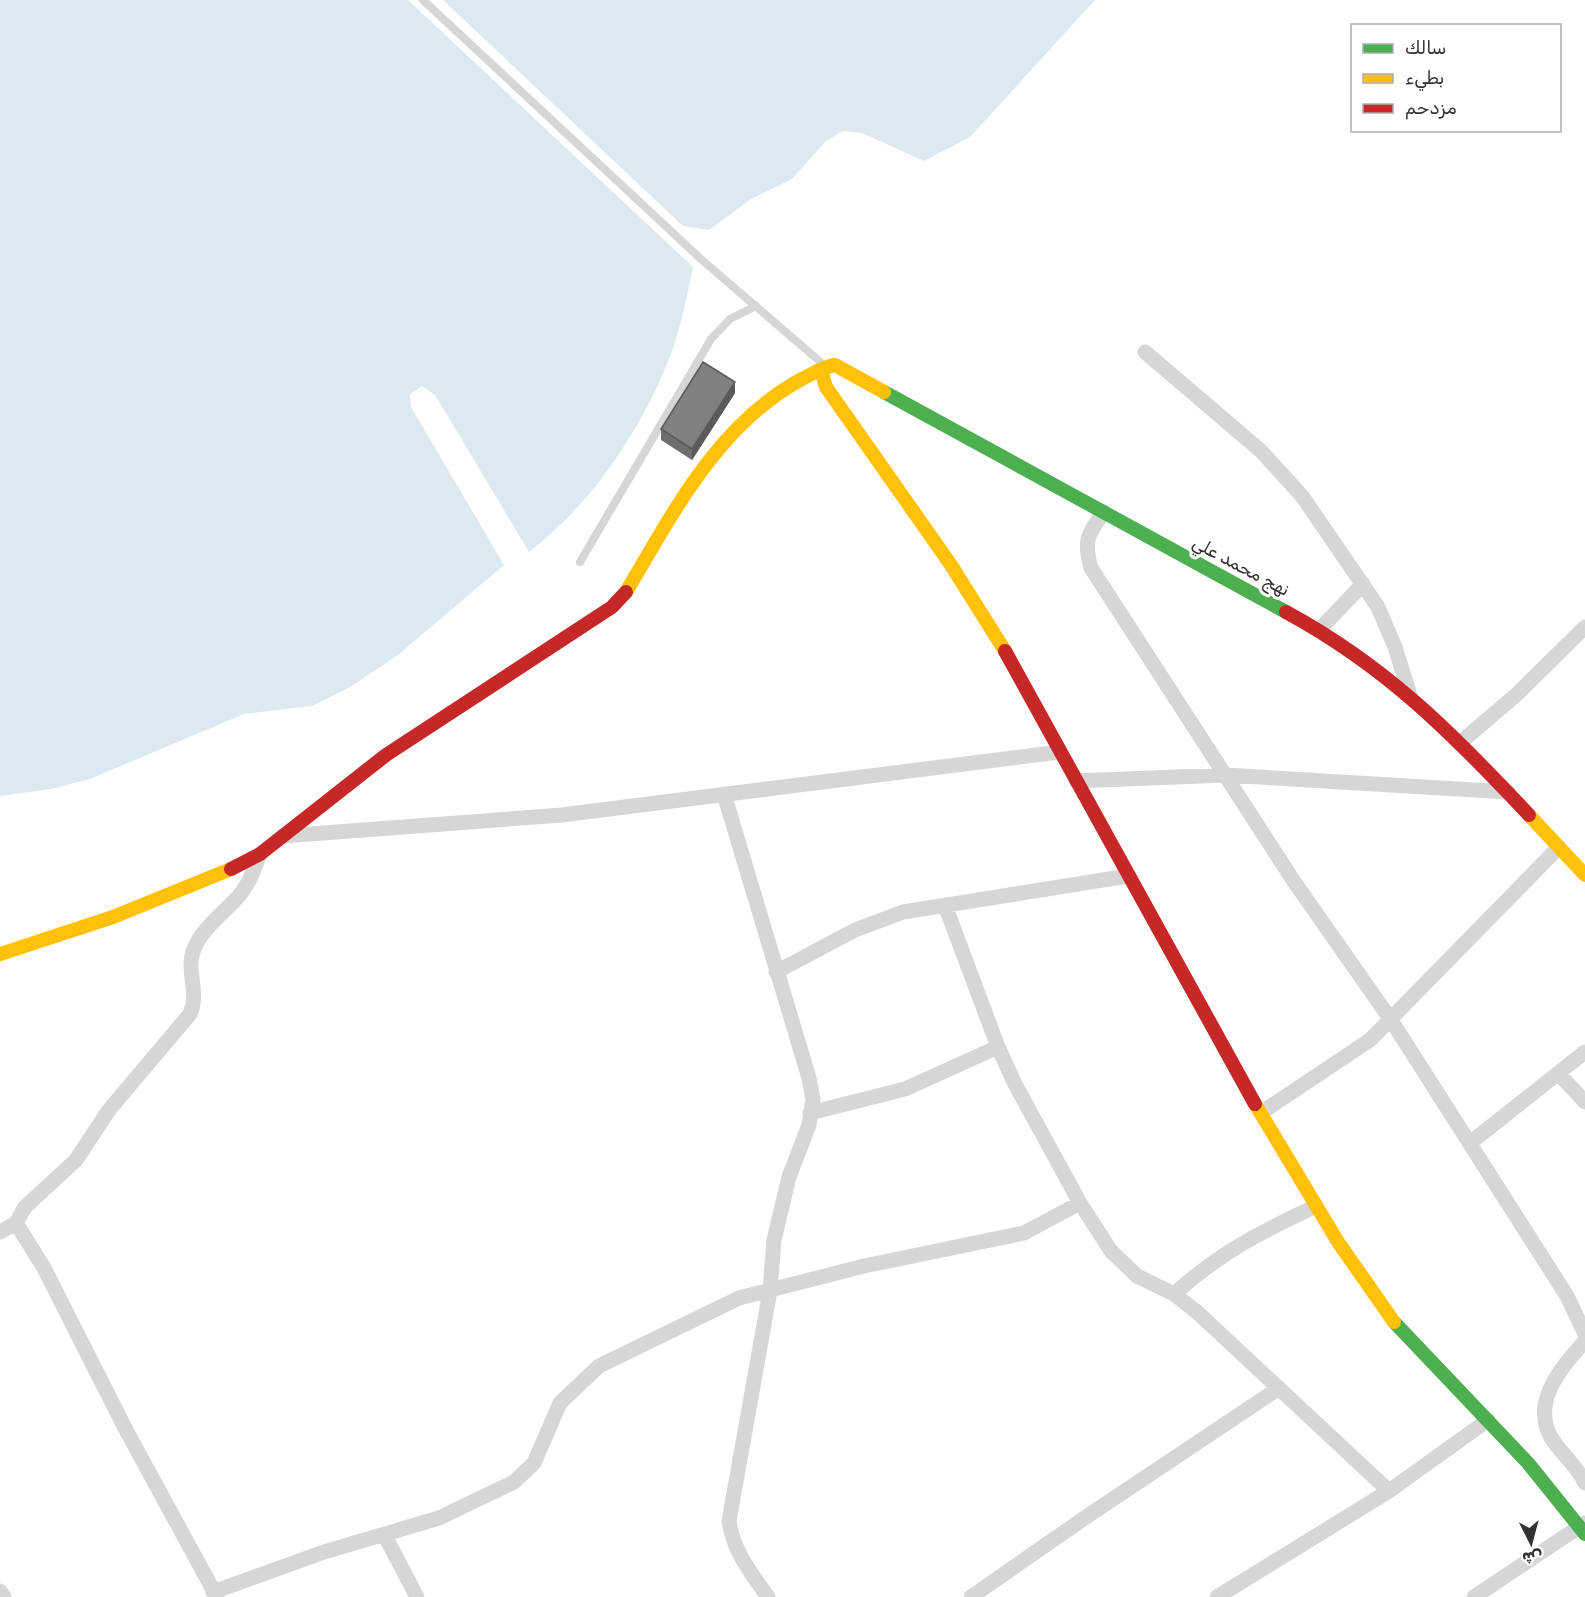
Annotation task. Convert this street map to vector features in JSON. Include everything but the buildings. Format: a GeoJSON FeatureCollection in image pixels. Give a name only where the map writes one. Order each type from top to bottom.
{"type":"FeatureCollection","features":[{"type":"Feature","properties":{"kind":"street"},"geometry":{"type":"LineString","coordinates":[[1145,352],[1262,451],[1302,496],[1363,584],[1386,625],[1410,695]]}},
{"type":"Feature","properties":{"kind":"street","name":"نهج محمد علي"},"geometry":{"type":"LineString","coordinates":[[823,368],[845,368],[1319,630],[1410,695],[1461,742],[1585,875]]}},
{"type":"Feature","properties":{"kind":"street"},"geometry":{"type":"LineString","coordinates":[[0,954],[123,913],[217,876],[260,854],[386,755],[612,607],[624,595],[692,486],[740,423],[794,381],[823,368],[826,387],[988,623],[1038,707],[1059,752],[1236,1073],[1262,1112],[1338,1242],[1395,1324],[1488,1420],[1584,1528],[1474,1597]]}},
{"type":"Feature","properties":{"kind":"street"},"geometry":{"type":"LineString","coordinates":[[1104,512],[1088,534],[1086,550],[1091,568],[1293,880],[1391,1020],[1567,1296],[1585,1334]]}},
{"type":"Feature","properties":{"kind":"street"},"geometry":{"type":"LineString","coordinates":[[1319,630],[1363,584]]}},
{"type":"Feature","properties":{"kind":"street"},"geometry":{"type":"LineString","coordinates":[[1461,742],[1525,686],[1585,627]]}},
{"type":"Feature","properties":{"kind":"street"},"geometry":{"type":"LineString","coordinates":[[283,836],[562,815],[1059,752]]}},
{"type":"Feature","properties":{"kind":"street"},"geometry":{"type":"LineString","coordinates":[[1076,781],[1226,775],[1508,792]]}},
{"type":"Feature","properties":{"kind":"street"},"geometry":{"type":"LineString","coordinates":[[724,794],[809,1078],[813,1099],[800,1152],[789,1177],[774,1240],[770,1291],[729,1521],[731,1535],[738,1553],[768,1597]]}},
{"type":"Feature","properties":{"kind":"street"},"geometry":{"type":"LineString","coordinates":[[1262,1112],[1347,1058],[1391,1020],[1559,847]]}},
{"type":"Feature","properties":{"kind":"street"},"geometry":{"type":"LineString","coordinates":[[0,1232],[16,1223],[25,1206],[76,1160],[109,1110],[190,1014],[195,1001],[192,956],[195,946],[211,924],[245,888],[260,854]]}},
{"type":"Feature","properties":{"kind":"street"},"geometry":{"type":"LineString","coordinates":[[777,972],[855,930],[903,912],[1128,876]]}},
{"type":"Feature","properties":{"kind":"street"},"geometry":{"type":"LineString","coordinates":[[945,905],[998,1047],[1015,1084],[1080,1203],[1111,1251],[1137,1276],[1174,1294],[1197,1312],[1389,1491]]}},
{"type":"Feature","properties":{"kind":"street"},"geometry":{"type":"LineString","coordinates":[[810,1113],[904,1089],[998,1047]]}},
{"type":"Feature","properties":{"kind":"street"},"geometry":{"type":"LineString","coordinates":[[1470,1143],[1585,1052]]}},
{"type":"Feature","properties":{"kind":"street"},"geometry":{"type":"LineString","coordinates":[[1558,1073],[1585,1102]]}},
{"type":"Feature","properties":{"kind":"street"},"geometry":{"type":"LineString","coordinates":[[16,1223],[44,1268],[126,1430],[215,1595],[324,1552],[439,1518],[520,1478],[534,1463],[560,1403],[599,1366],[739,1298],[864,1266],[1024,1233],[1080,1203]]}},
{"type":"Feature","properties":{"kind":"street"},"geometry":{"type":"LineString","coordinates":[[1174,1294],[1205,1267],[1248,1238],[1316,1206]]}},
{"type":"Feature","properties":{"kind":"street"},"geometry":{"type":"LineString","coordinates":[[1585,1341],[1570,1357],[1546,1394],[1544,1415],[1550,1437],[1576,1467],[1585,1483]]}},
{"type":"Feature","properties":{"kind":"street"},"geometry":{"type":"LineString","coordinates":[[971,1597],[1089,1515],[1279,1389]]}},
{"type":"Feature","properties":{"kind":"street"},"geometry":{"type":"LineString","coordinates":[[1217,1597],[1389,1491],[1488,1420]]}},
{"type":"Feature","properties":{"kind":"street"},"geometry":{"type":"LineString","coordinates":[[384,1534],[417,1597]]}},
{"type":"Feature","properties":{"kind":"street"},"geometry":{"type":"LineString","coordinates":[[0,1591],[4,1597]]}},
{"type":"Feature","properties":{"kind":"lane"},"geometry":{"type":"LineString","coordinates":[[423,0],[702,260],[823,368]]}},
{"type":"Feature","properties":{"kind":"lane"},"geometry":{"type":"LineString","coordinates":[[580,562],[711,339],[730,319],[756,306]]}},
{"type":"Feature","properties":{"kind":"shaded area"},"geometry":{"type":"Polygon","coordinates":[[[0,0],[408,0],[693,267],[674,344],[665,369],[640,421],[625,446],[590,492],[551,534],[529,552],[435,395],[422,386],[410,394],[411,407],[504,565],[398,655],[350,687],[312,706],[244,714],[90,779],[51,789],[0,796],[0,0]]]}},
{"type":"Feature","properties":{"kind":"shaded area"},"geometry":{"type":"Polygon","coordinates":[[[443,0],[1095,0],[970,137],[924,161],[862,133],[843,131],[826,141],[792,179],[751,199],[709,230],[683,226],[443,0]]]}},
{"type":"Feature","properties":{"kind":"traffic: fast"},"geometry":{"type":"LineString","coordinates":[[884,392],[1286,612]]}},
{"type":"Feature","properties":{"kind":"traffic: fast"},"geometry":{"type":"LineString","coordinates":[[1394,1322],[1528,1463],[1585,1534]]}},
{"type":"Feature","properties":{"kind":"traffic: slow"},"geometry":{"type":"LineString","coordinates":[[626,592],[700,473],[722,445],[772,398],[802,379],[835,365],[884,392]]}},
{"type":"Feature","properties":{"kind":"traffic: slow"},"geometry":{"type":"LineString","coordinates":[[821,370],[826,387],[951,565],[1005,651]]}},
{"type":"Feature","properties":{"kind":"traffic: slow"},"geometry":{"type":"LineString","coordinates":[[1529,815],[1585,875]]}},
{"type":"Feature","properties":{"kind":"traffic: slow"},"geometry":{"type":"LineString","coordinates":[[0,954],[113,917],[231,869]]}},
{"type":"Feature","properties":{"kind":"traffic: slow"},"geometry":{"type":"LineString","coordinates":[[1255,1104],[1338,1242],[1394,1322]]}},
{"type":"Feature","properties":{"kind":"traffic: jam"},"geometry":{"type":"LineString","coordinates":[[231,869],[260,854],[386,755],[612,607],[626,592]]}},
{"type":"Feature","properties":{"kind":"traffic: jam"},"geometry":{"type":"LineString","coordinates":[[1286,612],[1355,655],[1416,703],[1445,729],[1529,815]]}},
{"type":"Feature","properties":{"kind":"traffic: jam"},"geometry":{"type":"LineString","coordinates":[[1005,651],[1255,1104]]}}]}
